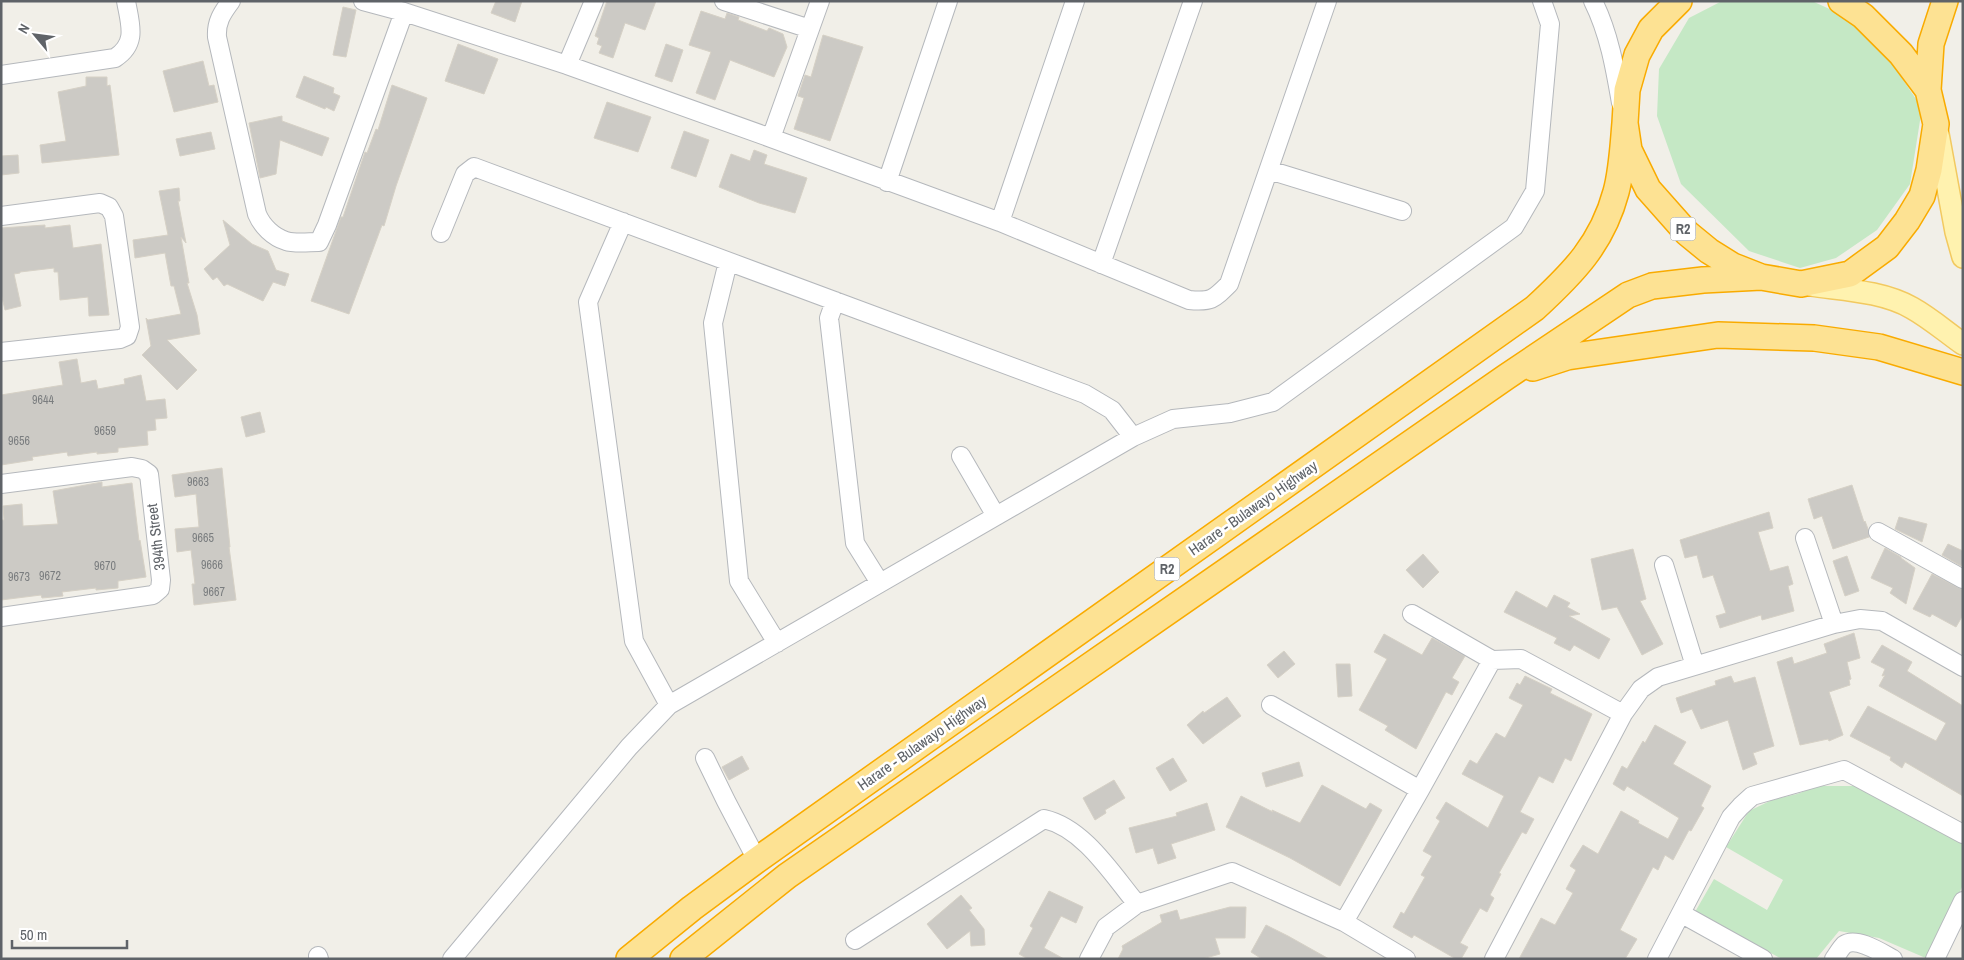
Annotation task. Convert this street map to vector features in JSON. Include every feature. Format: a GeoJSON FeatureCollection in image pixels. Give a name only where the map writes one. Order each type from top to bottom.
{"type":"FeatureCollection","features":[{"type":"Feature","properties":{"kind":"highway","name":"Harare - Bulawayo Highway"},"geometry":{"type":"LineString","coordinates":[[629,959],[692,908],[757,860],[1535,308],[1568,277],[1588,253],[1605,221],[1616,192],[1625,123],[1627,90],[1637,55],[1650,29],[1679,1]]}},
{"type":"Feature","properties":{"kind":"highway","name":"Harare - Bulawayo Highway"},"geometry":{"type":"LineString","coordinates":[[1841,1],[1863,16],[1901,54],[1928,90]]}},
{"type":"Feature","properties":{"kind":"highway","name":"Harare - Bulawayo Highway"},"geometry":{"type":"LineString","coordinates":[[1625,123],[1629,150],[1648,189],[1687,234],[1709,251],[1733,266],[1761,277],[1801,284],[1850,274],[1887,247],[1907,222],[1922,196],[1930,170],[1936,124],[1928,90],[1931,44],[1939,14],[1945,1]]}},
{"type":"Feature","properties":{"kind":"highway","name":"Harare - Bulawayo Highway"},"geometry":{"type":"LineString","coordinates":[[683,959],[787,876],[1628,294],[1652,286],[1703,280],[1761,277]]}},
{"type":"Feature","properties":{"kind":"highway"},"geometry":{"type":"LineString","coordinates":[[1506,377],[1567,357],[1718,335],[1814,338],[1879,347],[1963,372]]}},
{"type":"Feature","properties":{"kind":"main road"},"geometry":{"type":"LineString","coordinates":[[1936,124],[1956,232],[1963,257]]}},
{"type":"Feature","properties":{"kind":"main road"},"geometry":{"type":"LineString","coordinates":[[1801,284],[1877,294],[1895,300],[1912,308],[1963,344]]}},
{"type":"Feature","properties":{"kind":"street"},"geometry":{"type":"LineString","coordinates":[[1,75],[115,58],[128,45],[131,35],[126,1]]}},
{"type":"Feature","properties":{"kind":"street"},"geometry":{"type":"LineString","coordinates":[[231,1],[220,16],[216,26],[217,37],[256,214],[261,224],[286,242],[319,242],[327,225],[404,12]]}},
{"type":"Feature","properties":{"kind":"street"},"geometry":{"type":"LineString","coordinates":[[363,1],[404,12],[567,65],[1000,222],[1189,300],[1206,302],[1218,296],[1229,284],[1327,1]]}},
{"type":"Feature","properties":{"kind":"street"},"geometry":{"type":"LineString","coordinates":[[567,65],[594,1]]}},
{"type":"Feature","properties":{"kind":"street"},"geometry":{"type":"LineString","coordinates":[[724,1],[810,29]]}},
{"type":"Feature","properties":{"kind":"street"},"geometry":{"type":"LineString","coordinates":[[771,138],[820,1]]}},
{"type":"Feature","properties":{"kind":"street"},"geometry":{"type":"LineString","coordinates":[[886,182],[948,1]]}},
{"type":"Feature","properties":{"kind":"street"},"geometry":{"type":"LineString","coordinates":[[1000,222],[1075,1]]}},
{"type":"Feature","properties":{"kind":"street"},"geometry":{"type":"LineString","coordinates":[[1101,264],[1193,1]]}},
{"type":"Feature","properties":{"kind":"street"},"geometry":{"type":"LineString","coordinates":[[452,959],[629,747],[669,705],[1133,437],[1173,418],[1230,413],[1273,402],[1514,227],[1536,191],[1550,24],[1542,1]]}},
{"type":"Feature","properties":{"kind":"street"},"geometry":{"type":"LineString","coordinates":[[1593,1],[1600,16],[1614,61],[1625,123]]}},
{"type":"Feature","properties":{"kind":"street"},"geometry":{"type":"LineString","coordinates":[[441,233],[465,174],[474,167],[1085,394],[1112,410],[1133,437]]}},
{"type":"Feature","properties":{"kind":"street"},"geometry":{"type":"LineString","coordinates":[[1269,170],[1402,211]]}},
{"type":"Feature","properties":{"kind":"street"},"geometry":{"type":"LineString","coordinates":[[1,216],[100,203],[109,207],[114,216],[130,319],[129,332],[127,336],[120,339],[1,352]]}},
{"type":"Feature","properties":{"kind":"street"},"geometry":{"type":"LineString","coordinates":[[623,222],[588,302],[634,641],[669,705]]}},
{"type":"Feature","properties":{"kind":"street"},"geometry":{"type":"LineString","coordinates":[[728,262],[713,323],[738,581],[777,643]]}},
{"type":"Feature","properties":{"kind":"street"},"geometry":{"type":"LineString","coordinates":[[835,301],[829,318],[855,544],[880,583]]}},
{"type":"Feature","properties":{"kind":"street"},"geometry":{"type":"LineString","coordinates":[[961,456],[996,516]]}},
{"type":"Feature","properties":{"kind":"street","name":"394th Street"},"geometry":{"type":"LineString","coordinates":[[1,484],[132,467],[142,469],[149,474],[161,580],[160,589],[153,595],[1,617]]}},
{"type":"Feature","properties":{"kind":"street"},"geometry":{"type":"LineString","coordinates":[[1878,532],[1963,579]]}},
{"type":"Feature","properties":{"kind":"street"},"geometry":{"type":"LineString","coordinates":[[1805,538],[1834,624]]}},
{"type":"Feature","properties":{"kind":"street"},"geometry":{"type":"LineString","coordinates":[[1664,565],[1695,666]]}},
{"type":"Feature","properties":{"kind":"street"},"geometry":{"type":"LineString","coordinates":[[1412,614],[1492,660],[1521,658],[1623,714]]}},
{"type":"Feature","properties":{"kind":"street"},"geometry":{"type":"LineString","coordinates":[[1494,959],[1623,714],[1641,689],[1658,678],[1834,624],[1860,619],[1882,621],[1963,667]]}},
{"type":"Feature","properties":{"kind":"street"},"geometry":{"type":"LineString","coordinates":[[1344,922],[1492,660]]}},
{"type":"Feature","properties":{"kind":"street"},"geometry":{"type":"LineString","coordinates":[[1272,705],[1420,790]]}},
{"type":"Feature","properties":{"kind":"street"},"geometry":{"type":"LineString","coordinates":[[706,758],[757,860]]}},
{"type":"Feature","properties":{"kind":"street"},"geometry":{"type":"LineString","coordinates":[[1657,959],[1731,817],[1752,796],[1844,770],[1963,834]]}},
{"type":"Feature","properties":{"kind":"street"},"geometry":{"type":"LineString","coordinates":[[855,940],[1044,819],[1053,821],[1077,834],[1137,904]]}},
{"type":"Feature","properties":{"kind":"street"},"geometry":{"type":"LineString","coordinates":[[1089,959],[1106,927],[1137,904],[1232,872],[1344,922],[1406,959]]}},
{"type":"Feature","properties":{"kind":"street"},"geometry":{"type":"LineString","coordinates":[[1935,959],[1963,901]]}},
{"type":"Feature","properties":{"kind":"street"},"geometry":{"type":"LineString","coordinates":[[1682,914],[1763,959]]}},
{"type":"Feature","properties":{"kind":"street"},"geometry":{"type":"LineString","coordinates":[[1834,959],[1844,946],[1851,942],[1862,944],[1893,959]]}},
{"type":"Feature","properties":{"kind":"green space"},"geometry":{"type":"Polygon","coordinates":[[[1722,1],[1812,1],[1847,17],[1891,62],[1922,108],[1910,184],[1877,230],[1836,258],[1800,268],[1749,251],[1681,184],[1657,116],[1659,69],[1689,18],[1722,1]]]}},
{"type":"Feature","properties":{"kind":"green space"},"geometry":{"type":"Polygon","coordinates":[[[1818,786],[1856,786],[1914,813],[1963,843],[1963,885],[1928,959],[1879,938],[1839,931],[1816,959],[1782,959],[1695,912],[1714,879],[1767,910],[1783,880],[1726,847],[1749,811],[1772,800],[1797,794],[1818,786]]]}},
{"type":"Feature","properties":{"kind":"building"},"geometry":{"type":"Polygon","coordinates":[[[496,1],[522,1],[515,22],[491,13],[496,1]]]}},
{"type":"Feature","properties":{"kind":"building"},"geometry":{"type":"Polygon","coordinates":[[[607,1],[656,1],[645,30],[625,23],[613,58],[599,53],[602,46],[597,44],[599,38],[595,36],[607,1]]]}},
{"type":"Feature","properties":{"kind":"building"},"geometry":{"type":"Polygon","coordinates":[[[343,7],[356,10],[346,57],[333,55],[343,7]]]}},
{"type":"Feature","properties":{"kind":"building"},"geometry":{"type":"Polygon","coordinates":[[[701,11],[725,19],[727,13],[739,17],[738,20],[767,31],[769,28],[783,34],[787,47],[774,77],[730,60],[715,100],[696,93],[711,52],[689,45],[701,11]]]}},
{"type":"Feature","properties":{"kind":"building"},"geometry":{"type":"Polygon","coordinates":[[[823,35],[863,47],[830,141],[794,129],[804,98],[798,96],[805,75],[811,77],[823,35]]]}},
{"type":"Feature","properties":{"kind":"building"},"geometry":{"type":"Polygon","coordinates":[[[458,44],[498,59],[484,94],[445,81],[458,44]]]}},
{"type":"Feature","properties":{"kind":"building"},"geometry":{"type":"Polygon","coordinates":[[[666,44],[683,50],[672,82],[655,76],[666,44]]]}},
{"type":"Feature","properties":{"kind":"building"},"geometry":{"type":"Polygon","coordinates":[[[203,61],[209,86],[214,85],[218,102],[174,112],[163,71],[203,61]]]}},
{"type":"Feature","properties":{"kind":"building"},"geometry":{"type":"Polygon","coordinates":[[[304,76],[334,88],[333,93],[340,96],[334,111],[296,97],[304,76]]]}},
{"type":"Feature","properties":{"kind":"building"},"geometry":{"type":"Polygon","coordinates":[[[86,77],[107,77],[107,86],[110,85],[119,155],[42,163],[40,145],[66,141],[58,92],[86,86],[86,77]]]}},
{"type":"Feature","properties":{"kind":"building"},"geometry":{"type":"Polygon","coordinates":[[[392,85],[427,98],[384,226],[382,225],[349,314],[311,301],[365,152],[367,153],[376,129],[378,130],[392,85]]]}},
{"type":"Feature","properties":{"kind":"building"},"geometry":{"type":"Polygon","coordinates":[[[607,102],[651,117],[638,152],[594,138],[607,102]]]}},
{"type":"Feature","properties":{"kind":"building"},"geometry":{"type":"Polygon","coordinates":[[[282,116],[282,121],[329,138],[322,156],[280,140],[276,174],[260,178],[249,123],[282,116]]]}},
{"type":"Feature","properties":{"kind":"building"},"geometry":{"type":"Polygon","coordinates":[[[684,131],[709,140],[696,177],[671,168],[684,131]]]}},
{"type":"Feature","properties":{"kind":"building"},"geometry":{"type":"Polygon","coordinates":[[[211,132],[215,149],[180,156],[176,139],[211,132]]]}},
{"type":"Feature","properties":{"kind":"building"},"geometry":{"type":"Polygon","coordinates":[[[754,150],[767,155],[764,164],[807,178],[795,213],[759,203],[719,187],[731,154],[750,161],[754,150]]]}},
{"type":"Feature","properties":{"kind":"building"},"geometry":{"type":"Polygon","coordinates":[[[18,155],[19,173],[1,175],[1,156],[18,155]]]}},
{"type":"Feature","properties":{"kind":"building"},"geometry":{"type":"Polygon","coordinates":[[[179,188],[180,201],[178,201],[186,243],[181,237],[189,283],[187,283],[197,315],[200,334],[167,340],[197,370],[177,390],[142,355],[151,346],[146,318],[148,320],[181,314],[174,286],[171,286],[165,253],[135,258],[133,240],[168,235],[159,191],[179,188]]]}},
{"type":"Feature","properties":{"kind":"building"},"geometry":{"type":"Polygon","coordinates":[[[223,220],[252,244],[268,251],[276,270],[289,274],[285,286],[273,282],[263,301],[227,284],[224,286],[217,277],[213,280],[204,269],[230,245],[223,220]]]}},
{"type":"Feature","properties":{"kind":"building"},"geometry":{"type":"Polygon","coordinates":[[[45,225],[45,228],[70,225],[73,248],[101,244],[109,315],[89,316],[88,297],[60,300],[58,272],[54,272],[54,268],[14,274],[21,306],[5,310],[1,293],[1,228],[45,225]]]}},
{"type":"Feature","properties":{"kind":"building"},"geometry":{"type":"Polygon","coordinates":[[[77,359],[81,383],[96,380],[98,389],[125,384],[124,379],[141,375],[146,401],[165,399],[167,418],[155,419],[156,430],[147,431],[148,445],[118,448],[118,452],[97,454],[97,452],[68,456],[67,452],[32,457],[33,460],[1,465],[1,395],[63,385],[59,362],[77,359]]]}},
{"type":"Feature","properties":{"kind":"building"},"geometry":{"type":"Polygon","coordinates":[[[260,412],[265,432],[246,437],[241,417],[260,412]]]}},
{"type":"Feature","properties":{"kind":"building"},"geometry":{"type":"Polygon","coordinates":[[[222,468],[236,600],[194,605],[192,584],[195,584],[191,550],[177,552],[175,529],[199,527],[196,494],[175,497],[172,475],[222,468]]]}},
{"type":"Feature","properties":{"kind":"building"},"geometry":{"type":"Polygon","coordinates":[[[102,482],[102,487],[132,483],[139,541],[146,577],[118,581],[118,588],[96,590],[96,588],[62,592],[63,596],[42,598],[41,595],[1,600],[1,520],[4,520],[3,506],[22,504],[23,526],[58,524],[53,491],[102,482]]]}},
{"type":"Feature","properties":{"kind":"building"},"geometry":{"type":"Polygon","coordinates":[[[1852,485],[1868,529],[1869,537],[1833,549],[1822,516],[1814,519],[1808,499],[1852,485]]]}},
{"type":"Feature","properties":{"kind":"building"},"geometry":{"type":"Polygon","coordinates":[[[1769,512],[1773,528],[1758,532],[1770,571],[1788,566],[1793,584],[1788,586],[1794,611],[1762,620],[1761,615],[1720,628],[1716,616],[1726,613],[1713,575],[1703,578],[1697,555],[1685,558],[1680,540],[1769,512]]]}},
{"type":"Feature","properties":{"kind":"building"},"geometry":{"type":"Polygon","coordinates":[[[1899,517],[1927,524],[1922,542],[1895,529],[1899,517]]]}},
{"type":"Feature","properties":{"kind":"building"},"geometry":{"type":"Polygon","coordinates":[[[1948,544],[1963,551],[1961,566],[1942,555],[1948,544]]]}},
{"type":"Feature","properties":{"kind":"building"},"geometry":{"type":"Polygon","coordinates":[[[1885,548],[1915,568],[1906,604],[1890,593],[1893,588],[1871,578],[1885,548]]]}},
{"type":"Feature","properties":{"kind":"building"},"geometry":{"type":"Polygon","coordinates":[[[1633,549],[1646,599],[1640,601],[1663,644],[1642,655],[1617,607],[1602,610],[1591,559],[1633,549]]]}},
{"type":"Feature","properties":{"kind":"building"},"geometry":{"type":"Polygon","coordinates":[[[1423,554],[1439,572],[1423,588],[1406,570],[1423,554]]]}},
{"type":"Feature","properties":{"kind":"building"},"geometry":{"type":"Polygon","coordinates":[[[1847,556],[1859,591],[1845,596],[1833,561],[1847,556]]]}},
{"type":"Feature","properties":{"kind":"building"},"geometry":{"type":"Polygon","coordinates":[[[1932,574],[1963,590],[1963,615],[1956,627],[1932,614],[1930,617],[1913,609],[1932,574]]]}},
{"type":"Feature","properties":{"kind":"building"},"geometry":{"type":"Polygon","coordinates":[[[1516,591],[1547,608],[1554,595],[1570,603],[1567,607],[1580,614],[1569,616],[1610,639],[1599,659],[1574,645],[1570,651],[1554,643],[1557,638],[1504,612],[1516,591]]]}},
{"type":"Feature","properties":{"kind":"building"},"geometry":{"type":"Polygon","coordinates":[[[1854,633],[1860,658],[1847,662],[1851,679],[1849,680],[1850,685],[1829,692],[1843,735],[1829,741],[1828,739],[1800,745],[1777,662],[1792,657],[1794,664],[1827,653],[1824,644],[1854,633]]]}},
{"type":"Feature","properties":{"kind":"building"},"geometry":{"type":"Polygon","coordinates":[[[1384,634],[1422,655],[1432,638],[1465,656],[1452,678],[1459,682],[1452,695],[1446,692],[1416,749],[1385,730],[1388,726],[1359,710],[1387,659],[1374,652],[1384,634]]]}},
{"type":"Feature","properties":{"kind":"building"},"geometry":{"type":"Polygon","coordinates":[[[1882,645],[1912,662],[1907,671],[1963,706],[1963,796],[1905,762],[1902,768],[1890,760],[1891,757],[1850,736],[1868,706],[1936,741],[1946,723],[1879,686],[1885,675],[1882,676],[1885,669],[1871,662],[1882,645]]]}},
{"type":"Feature","properties":{"kind":"building"},"geometry":{"type":"Polygon","coordinates":[[[1284,651],[1295,664],[1278,678],[1267,665],[1284,651]]]}},
{"type":"Feature","properties":{"kind":"building"},"geometry":{"type":"Polygon","coordinates":[[[1336,664],[1350,664],[1352,696],[1338,697],[1336,664]]]}},
{"type":"Feature","properties":{"kind":"building"},"geometry":{"type":"Polygon","coordinates":[[[1525,676],[1552,689],[1550,693],[1592,714],[1571,761],[1565,758],[1553,783],[1539,776],[1520,812],[1534,819],[1526,834],[1522,832],[1499,873],[1501,874],[1490,895],[1494,898],[1487,912],[1480,908],[1460,943],[1468,947],[1461,959],[1456,959],[1414,935],[1412,938],[1393,927],[1401,912],[1404,914],[1425,877],[1421,875],[1432,856],[1423,851],[1440,821],[1436,818],[1446,802],[1488,828],[1504,796],[1462,774],[1470,760],[1477,764],[1496,733],[1505,738],[1523,705],[1509,698],[1517,683],[1520,685],[1525,676]]]}},
{"type":"Feature","properties":{"kind":"building"},"geometry":{"type":"Polygon","coordinates":[[[1731,676],[1734,683],[1755,677],[1774,746],[1753,753],[1757,764],[1743,770],[1728,720],[1701,729],[1692,709],[1681,713],[1676,698],[1716,685],[1715,681],[1731,676]]]}},
{"type":"Feature","properties":{"kind":"building"},"geometry":{"type":"Polygon","coordinates":[[[1227,697],[1241,716],[1203,744],[1187,725],[1203,711],[1204,713],[1227,697]]]}},
{"type":"Feature","properties":{"kind":"building"},"geometry":{"type":"Polygon","coordinates":[[[1655,725],[1686,742],[1673,764],[1711,786],[1701,806],[1704,808],[1691,831],[1689,830],[1673,860],[1665,855],[1658,870],[1653,867],[1620,930],[1637,939],[1625,959],[1519,959],[1541,918],[1555,925],[1573,893],[1566,889],[1576,870],[1570,866],[1583,845],[1598,854],[1621,811],[1639,821],[1638,823],[1668,839],[1679,818],[1627,786],[1624,791],[1613,784],[1622,766],[1627,769],[1643,741],[1645,743],[1655,725]]]}},
{"type":"Feature","properties":{"kind":"building"},"geometry":{"type":"Polygon","coordinates":[[[742,756],[749,769],[729,780],[722,767],[742,756]]]}},
{"type":"Feature","properties":{"kind":"building"},"geometry":{"type":"Polygon","coordinates":[[[1173,758],[1187,781],[1170,791],[1156,768],[1173,758]]]}},
{"type":"Feature","properties":{"kind":"building"},"geometry":{"type":"Polygon","coordinates":[[[1299,762],[1303,776],[1266,787],[1262,773],[1299,762]]]}},
{"type":"Feature","properties":{"kind":"building"},"geometry":{"type":"Polygon","coordinates":[[[1114,780],[1125,798],[1105,810],[1106,813],[1095,820],[1083,798],[1114,780]]]}},
{"type":"Feature","properties":{"kind":"building"},"geometry":{"type":"Polygon","coordinates":[[[1322,785],[1366,809],[1370,803],[1382,810],[1340,886],[1290,858],[1226,827],[1241,796],[1300,823],[1322,785]]]}},
{"type":"Feature","properties":{"kind":"building"},"geometry":{"type":"Polygon","coordinates":[[[1207,803],[1215,830],[1171,844],[1176,858],[1158,864],[1153,848],[1136,853],[1129,828],[1177,816],[1176,813],[1207,803]]]}},
{"type":"Feature","properties":{"kind":"building"},"geometry":{"type":"Polygon","coordinates":[[[1049,891],[1083,907],[1076,923],[1061,916],[1044,948],[1064,959],[1028,959],[1019,954],[1033,928],[1030,926],[1049,891]]]}},
{"type":"Feature","properties":{"kind":"building"},"geometry":{"type":"Polygon","coordinates":[[[961,895],[972,908],[969,910],[984,929],[985,945],[971,946],[970,931],[947,949],[927,924],[961,895]]]}},
{"type":"Feature","properties":{"kind":"building"},"geometry":{"type":"Polygon","coordinates":[[[1230,907],[1246,907],[1245,938],[1215,938],[1220,954],[1202,959],[1118,959],[1123,949],[1122,946],[1162,922],[1160,915],[1177,910],[1180,920],[1230,907]]]}},
{"type":"Feature","properties":{"kind":"building"},"geometry":{"type":"Polygon","coordinates":[[[1266,925],[1329,959],[1262,959],[1251,952],[1266,925]]]}}]}
